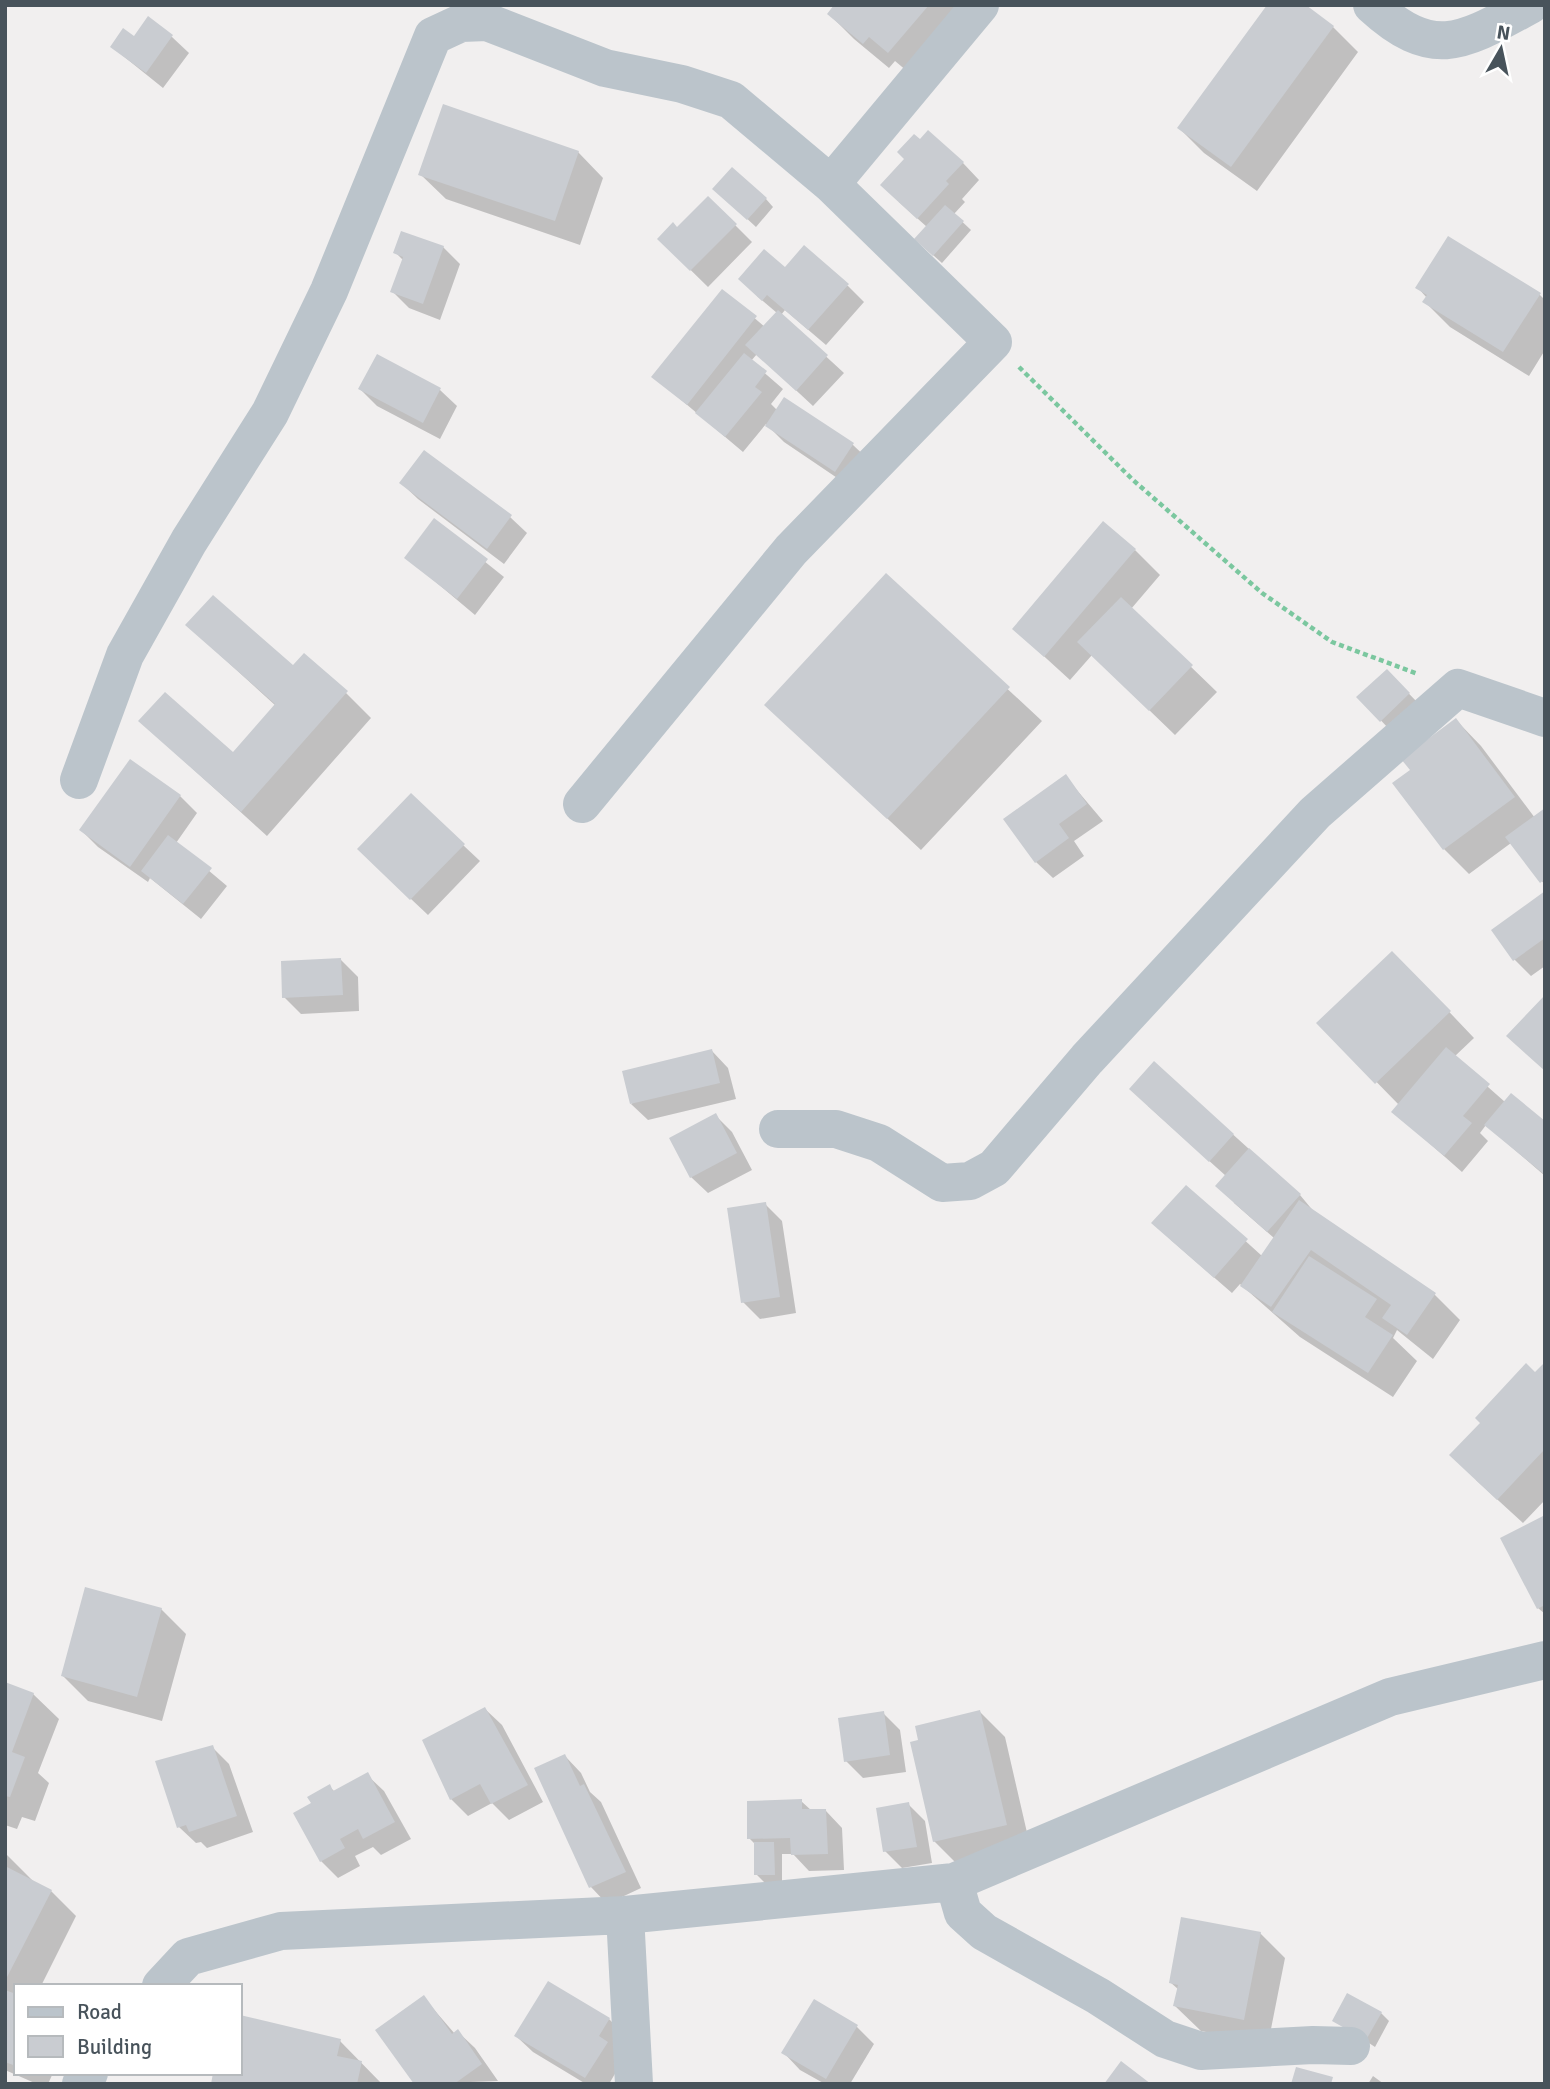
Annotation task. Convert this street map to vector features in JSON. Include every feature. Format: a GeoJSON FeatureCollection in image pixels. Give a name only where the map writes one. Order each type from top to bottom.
{"type":"FeatureCollection","features":[{"type":"Feature","properties":{"kind":"street"},"geometry":{"type":"LineString","coordinates":[[831,184],[980,5]]}},
{"type":"Feature","properties":{"kind":"street"},"geometry":{"type":"LineString","coordinates":[[1372,5],[1396,27],[1431,42],[1475,35],[1530,5]]}},
{"type":"Feature","properties":{"kind":"street"},"geometry":{"type":"LineString","coordinates":[[79,780],[125,655],[189,541],[270,413],[329,291],[433,37],[461,23],[487,22],[605,68],[682,84],[731,100],[831,184],[993,342],[791,550],[582,804]]}},
{"type":"Feature","properties":{"kind":"street"},"geometry":{"type":"LineString","coordinates":[[778,1129],[836,1129],[879,1143],[943,1183],[970,1181],[994,1168],[1087,1059],[1315,813],[1458,688],[1545,718]]}},
{"type":"Feature","properties":{"kind":"street"},"geometry":{"type":"LineString","coordinates":[[163,1984],[188,1957],[281,1931],[625,1915],[954,1882],[1390,1697],[1545,1660]]}},
{"type":"Feature","properties":{"kind":"street"},"geometry":{"type":"LineString","coordinates":[[954,1882],[963,1913],[984,1932],[1098,1996],[1165,2039],[1201,2052],[1313,2045],[1351,2046]]}},
{"type":"Feature","properties":{"kind":"street"},"geometry":{"type":"LineString","coordinates":[[625,1915],[634,2084]]}},
{"type":"Feature","properties":{"kind":"path"},"geometry":{"type":"LineString","coordinates":[[993,342],[1133,480],[1262,593],[1332,642],[1458,688]]}},
{"type":"Feature","properties":{"kind":"building"},"geometry":{"type":"Polygon","coordinates":[[[834,5],[929,5],[888,53],[869,37],[863,44],[827,14],[834,5]]]}},
{"type":"Feature","properties":{"kind":"building"},"geometry":{"type":"Polygon","coordinates":[[[1267,5],[1306,5],[1334,26],[1231,167],[1177,128],[1267,5]]]}},
{"type":"Feature","properties":{"kind":"building"},"geometry":{"type":"Polygon","coordinates":[[[148,16],[173,35],[146,73],[110,47],[123,28],[134,36],[148,16]]]}},
{"type":"Feature","properties":{"kind":"building"},"geometry":{"type":"Polygon","coordinates":[[[443,104],[579,151],[555,221],[418,175],[443,104]]]}},
{"type":"Feature","properties":{"kind":"building"},"geometry":{"type":"Polygon","coordinates":[[[928,130],[964,162],[946,181],[949,184],[917,219],[880,185],[904,159],[897,152],[914,134],[920,139],[928,130]]]}},
{"type":"Feature","properties":{"kind":"building"},"geometry":{"type":"Polygon","coordinates":[[[732,167],[767,198],[747,220],[712,189],[732,167]]]}},
{"type":"Feature","properties":{"kind":"building"},"geometry":{"type":"Polygon","coordinates":[[[708,196],[737,224],[690,271],[657,239],[673,222],[677,227],[708,196]]]}},
{"type":"Feature","properties":{"kind":"building"},"geometry":{"type":"Polygon","coordinates":[[[945,205],[964,221],[933,256],[914,239],[945,205]]]}},
{"type":"Feature","properties":{"kind":"building"},"geometry":{"type":"Polygon","coordinates":[[[401,231],[444,246],[423,304],[390,292],[403,257],[393,253],[401,231]]]}},
{"type":"Feature","properties":{"kind":"building"},"geometry":{"type":"Polygon","coordinates":[[[1448,236],[1541,293],[1503,352],[1422,302],[1427,295],[1415,288],[1448,236]]]}},
{"type":"Feature","properties":{"kind":"building"},"geometry":{"type":"Polygon","coordinates":[[[804,245],[849,284],[808,330],[767,295],[762,301],[738,279],[764,249],[785,267],[804,245]]]}},
{"type":"Feature","properties":{"kind":"building"},"geometry":{"type":"Polygon","coordinates":[[[722,289],[757,316],[687,405],[651,377],[722,289]]]}},
{"type":"Feature","properties":{"kind":"building"},"geometry":{"type":"Polygon","coordinates":[[[778,310],[828,355],[796,391],[745,345],[778,310]]]}},
{"type":"Feature","properties":{"kind":"building"},"geometry":{"type":"Polygon","coordinates":[[[744,353],[767,371],[755,387],[762,392],[725,437],[695,413],[744,353]]]}},
{"type":"Feature","properties":{"kind":"building"},"geometry":{"type":"Polygon","coordinates":[[[377,354],[441,388],[423,423],[358,389],[377,354]]]}},
{"type":"Feature","properties":{"kind":"building"},"geometry":{"type":"Polygon","coordinates":[[[784,397],[854,443],[835,472],[765,426],[784,397]]]}},
{"type":"Feature","properties":{"kind":"building"},"geometry":{"type":"Polygon","coordinates":[[[424,450],[512,515],[487,549],[399,483],[424,450]]]}},
{"type":"Feature","properties":{"kind":"building"},"geometry":{"type":"Polygon","coordinates":[[[434,518],[488,559],[457,599],[404,558],[434,518]]]}},
{"type":"Feature","properties":{"kind":"building"},"geometry":{"type":"Polygon","coordinates":[[[1103,521],[1136,549],[1044,657],[1012,629],[1103,521]]]}},
{"type":"Feature","properties":{"kind":"building"},"geometry":{"type":"Polygon","coordinates":[[[886,573],[1010,687],[887,819],[764,705],[886,573]]]}},
{"type":"Feature","properties":{"kind":"building"},"geometry":{"type":"Polygon","coordinates":[[[213,595],[293,665],[304,653],[348,691],[241,812],[138,721],[165,692],[233,752],[275,704],[185,625],[213,595]]]}},
{"type":"Feature","properties":{"kind":"building"},"geometry":{"type":"Polygon","coordinates":[[[1121,597],[1193,665],[1149,711],[1077,642],[1121,597]]]}},
{"type":"Feature","properties":{"kind":"building"},"geometry":{"type":"Polygon","coordinates":[[[1387,669],[1410,693],[1380,722],[1356,697],[1387,669]]]}},
{"type":"Feature","properties":{"kind":"building"},"geometry":{"type":"Polygon","coordinates":[[[1456,718],[1515,797],[1443,850],[1392,783],[1410,770],[1401,759],[1456,718]]]}},
{"type":"Feature","properties":{"kind":"building"},"geometry":{"type":"Polygon","coordinates":[[[130,759],[181,795],[130,867],[79,830],[130,759]]]}},
{"type":"Feature","properties":{"kind":"building"},"geometry":{"type":"Polygon","coordinates":[[[1066,774],[1087,804],[1059,824],[1069,838],[1035,863],[1003,819],[1066,774]]]}},
{"type":"Feature","properties":{"kind":"building"},"geometry":{"type":"Polygon","coordinates":[[[411,793],[465,844],[410,900],[357,849],[411,793]]]}},
{"type":"Feature","properties":{"kind":"building"},"geometry":{"type":"Polygon","coordinates":[[[1545,808],[1545,879],[1540,883],[1505,837],[1545,808]]]}},
{"type":"Feature","properties":{"kind":"building"},"geometry":{"type":"Polygon","coordinates":[[[168,835],[212,868],[183,904],[141,871],[168,835]]]}},
{"type":"Feature","properties":{"kind":"building"},"geometry":{"type":"Polygon","coordinates":[[[1545,891],[1545,938],[1513,961],[1491,930],[1545,891]]]}},
{"type":"Feature","properties":{"kind":"building"},"geometry":{"type":"Polygon","coordinates":[[[1392,951],[1451,1011],[1375,1084],[1316,1023],[1392,951]]]}},
{"type":"Feature","properties":{"kind":"building"},"geometry":{"type":"Polygon","coordinates":[[[341,958],[343,995],[282,998],[281,961],[341,958]]]}},
{"type":"Feature","properties":{"kind":"building"},"geometry":{"type":"Polygon","coordinates":[[[1545,995],[1545,1071],[1506,1036],[1545,995]]]}},
{"type":"Feature","properties":{"kind":"building"},"geometry":{"type":"Polygon","coordinates":[[[1446,1047],[1490,1084],[1463,1116],[1472,1123],[1444,1156],[1391,1112],[1446,1047]]]}},
{"type":"Feature","properties":{"kind":"building"},"geometry":{"type":"Polygon","coordinates":[[[712,1049],[720,1083],[630,1104],[622,1071],[712,1049]]]}},
{"type":"Feature","properties":{"kind":"building"},"geometry":{"type":"Polygon","coordinates":[[[1154,1061],[1234,1134],[1209,1162],[1129,1089],[1154,1061]]]}},
{"type":"Feature","properties":{"kind":"building"},"geometry":{"type":"Polygon","coordinates":[[[1511,1093],[1545,1121],[1545,1175],[1484,1125],[1511,1093]]]}},
{"type":"Feature","properties":{"kind":"building"},"geometry":{"type":"Polygon","coordinates":[[[716,1113],[737,1153],[690,1178],[669,1138],[716,1113]]]}},
{"type":"Feature","properties":{"kind":"building"},"geometry":{"type":"Polygon","coordinates":[[[1249,1148],[1301,1194],[1267,1232],[1215,1186],[1249,1148]]]}},
{"type":"Feature","properties":{"kind":"building"},"geometry":{"type":"Polygon","coordinates":[[[1186,1185],[1248,1239],[1214,1278],[1151,1223],[1186,1185]]]}},
{"type":"Feature","properties":{"kind":"building"},"geometry":{"type":"Polygon","coordinates":[[[1299,1200],[1436,1293],[1407,1335],[1382,1318],[1391,1305],[1311,1250],[1271,1307],[1240,1286],[1299,1200]]]}},
{"type":"Feature","properties":{"kind":"building"},"geometry":{"type":"Polygon","coordinates":[[[766,1202],[780,1297],[741,1303],[727,1208],[766,1202]]]}},
{"type":"Feature","properties":{"kind":"building"},"geometry":{"type":"Polygon","coordinates":[[[1309,1256],[1377,1299],[1365,1317],[1393,1335],[1368,1373],[1272,1312],[1309,1256]]]}},
{"type":"Feature","properties":{"kind":"building"},"geometry":{"type":"Polygon","coordinates":[[[1545,1362],[1545,1449],[1497,1500],[1449,1455],[1480,1423],[1475,1418],[1526,1363],[1535,1372],[1545,1362]]]}},
{"type":"Feature","properties":{"kind":"building"},"geometry":{"type":"Polygon","coordinates":[[[1545,1515],[1545,1605],[1537,1609],[1500,1538],[1545,1515]]]}},
{"type":"Feature","properties":{"kind":"building"},"geometry":{"type":"Polygon","coordinates":[[[85,1587],[162,1608],[137,1697],[61,1676],[85,1587]]]}},
{"type":"Feature","properties":{"kind":"building"},"geometry":{"type":"Polygon","coordinates":[[[5,1682],[34,1693],[12,1752],[25,1757],[10,1797],[5,1796],[5,1682]]]}},
{"type":"Feature","properties":{"kind":"building"},"geometry":{"type":"Polygon","coordinates":[[[485,1707],[528,1785],[491,1804],[480,1784],[450,1800],[422,1740],[485,1707]]]}},
{"type":"Feature","properties":{"kind":"building"},"geometry":{"type":"Polygon","coordinates":[[[980,1710],[1007,1825],[933,1842],[910,1742],[918,1740],[915,1726],[980,1710]]]}},
{"type":"Feature","properties":{"kind":"building"},"geometry":{"type":"Polygon","coordinates":[[[884,1711],[890,1755],[844,1762],[838,1718],[884,1711]]]}},
{"type":"Feature","properties":{"kind":"building"},"geometry":{"type":"Polygon","coordinates":[[[213,1745],[237,1816],[189,1832],[186,1825],[177,1828],[155,1761],[213,1745]]]}},
{"type":"Feature","properties":{"kind":"building"},"geometry":{"type":"Polygon","coordinates":[[[565,1754],[580,1786],[584,1784],[626,1872],[589,1888],[534,1768],[565,1754]]]}},
{"type":"Feature","properties":{"kind":"building"},"geometry":{"type":"Polygon","coordinates":[[[368,1772],[395,1822],[363,1839],[358,1829],[340,1839],[345,1848],[320,1862],[293,1813],[311,1803],[307,1797],[330,1784],[333,1791],[368,1772]]]}},
{"type":"Feature","properties":{"kind":"building"},"geometry":{"type":"Polygon","coordinates":[[[802,1799],[802,1809],[826,1809],[828,1854],[791,1855],[790,1838],[747,1839],[747,1801],[802,1799]]]}},
{"type":"Feature","properties":{"kind":"building"},"geometry":{"type":"Polygon","coordinates":[[[909,1802],[917,1847],[883,1852],[876,1808],[909,1802]]]}},
{"type":"Feature","properties":{"kind":"building"},"geometry":{"type":"Polygon","coordinates":[[[754,1842],[774,1842],[775,1875],[754,1875],[754,1842]]]}},
{"type":"Feature","properties":{"kind":"building"},"geometry":{"type":"Polygon","coordinates":[[[5,1866],[52,1890],[5,1981],[5,1866]]]}},
{"type":"Feature","properties":{"kind":"building"},"geometry":{"type":"Polygon","coordinates":[[[1181,1917],[1261,1932],[1244,2020],[1173,2006],[1178,1985],[1169,1983],[1181,1917]]]}},
{"type":"Feature","properties":{"kind":"building"},"geometry":{"type":"Polygon","coordinates":[[[548,1981],[610,2018],[599,2036],[608,2042],[585,2078],[514,2036],[548,1981]]]}},
{"type":"Feature","properties":{"kind":"building"},"geometry":{"type":"Polygon","coordinates":[[[5,1990],[14,1993],[14,2065],[5,2062],[5,1990]]]}},
{"type":"Feature","properties":{"kind":"building"},"geometry":{"type":"Polygon","coordinates":[[[1347,1993],[1382,2012],[1366,2040],[1332,2021],[1347,1993]]]}},
{"type":"Feature","properties":{"kind":"building"},"geometry":{"type":"Polygon","coordinates":[[[424,1995],[452,2034],[458,2029],[482,2064],[454,2084],[414,2084],[375,2030],[424,1995]]]}},
{"type":"Feature","properties":{"kind":"building"},"geometry":{"type":"Polygon","coordinates":[[[814,1999],[858,2025],[826,2079],[781,2053],[814,1999]]]}},
{"type":"Feature","properties":{"kind":"building"},"geometry":{"type":"Polygon","coordinates":[[[242,2015],[341,2039],[337,2056],[362,2061],[357,2084],[211,2084],[213,2075],[242,2075],[242,2015]]]}},
{"type":"Feature","properties":{"kind":"building"},"geometry":{"type":"Polygon","coordinates":[[[1121,2061],[1151,2084],[1104,2084],[1121,2061]]]}},
{"type":"Feature","properties":{"kind":"building"},"geometry":{"type":"Polygon","coordinates":[[[1296,2067],[1333,2077],[1331,2084],[1291,2084],[1296,2067]]]}}]}
